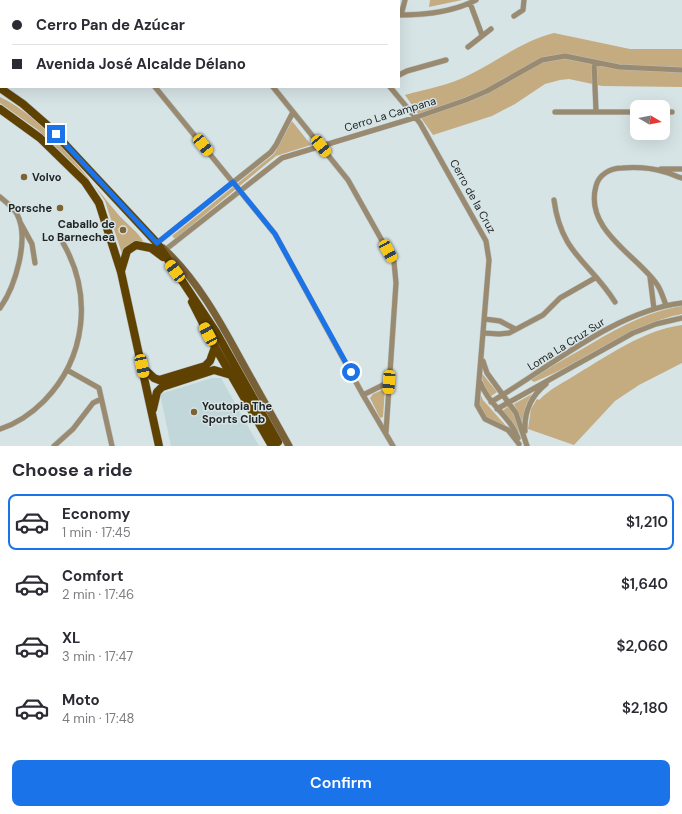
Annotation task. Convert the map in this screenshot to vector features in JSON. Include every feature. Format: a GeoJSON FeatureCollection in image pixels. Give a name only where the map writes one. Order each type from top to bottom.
{"type":"FeatureCollection","features":[{"type":"Feature","properties":{"kind":"main road"},"geometry":{"type":"LineString","coordinates":[[0,88],[23,104],[47,125],[185,272],[226,332],[289,446]]}},
{"type":"Feature","properties":{"kind":"main road"},"geometry":{"type":"LineString","coordinates":[[0,109],[40,138],[92,191],[103,212],[121,272],[159,446]]}},
{"type":"Feature","properties":{"kind":"main road"},"geometry":{"type":"LineString","coordinates":[[157,243],[216,332],[275,444]]}},
{"type":"Feature","properties":{"kind":"main road"},"geometry":{"type":"LineString","coordinates":[[121,272],[127,252],[136,245],[151,248],[167,260]]}},
{"type":"Feature","properties":{"kind":"main road"},"geometry":{"type":"LineString","coordinates":[[183,281],[215,347],[275,444]]}},
{"type":"Feature","properties":{"kind":"main road"},"geometry":{"type":"LineString","coordinates":[[142,366],[154,378],[163,380],[205,366],[210,361],[215,347]]}},
{"type":"Feature","properties":{"kind":"main road"},"geometry":{"type":"LineString","coordinates":[[152,413],[157,392],[162,387],[214,370],[231,375]]}},
{"type":"Feature","properties":{"kind":"street"},"geometry":{"type":"LineString","coordinates":[[405,0],[400,15],[437,12],[476,0]]}},
{"type":"Feature","properties":{"kind":"street"},"geometry":{"type":"LineString","coordinates":[[514,16],[523,10],[524,0]]}},
{"type":"Feature","properties":{"kind":"street"},"geometry":{"type":"LineString","coordinates":[[470,3],[482,35]]}},
{"type":"Feature","properties":{"kind":"street"},"geometry":{"type":"LineString","coordinates":[[468,47],[490,29]]}},
{"type":"Feature","properties":{"kind":"street","name":"Cerro La Campana"},"geometry":{"type":"LineString","coordinates":[[164,250],[282,158],[417,117],[487,91],[528,66],[547,58],[573,57],[594,62]]}},
{"type":"Feature","properties":{"kind":"street"},"geometry":{"type":"LineString","coordinates":[[400,74],[407,71],[446,60]]}},
{"type":"Feature","properties":{"kind":"street"},"geometry":{"type":"LineString","coordinates":[[596,111],[594,62],[628,68],[682,70]]}},
{"type":"Feature","properties":{"kind":"street"},"geometry":{"type":"LineString","coordinates":[[157,88],[275,234],[363,395],[393,446]]}},
{"type":"Feature","properties":{"kind":"street"},"geometry":{"type":"LineString","coordinates":[[274,88],[348,180],[396,268],[386,433]]}},
{"type":"Feature","properties":{"kind":"street","name":"Cerro de la Cruz"},"geometry":{"type":"LineString","coordinates":[[391,88],[417,117],[486,241],[489,256],[477,405],[481,415],[490,422],[508,430],[520,445]]}},
{"type":"Feature","properties":{"kind":"street"},"geometry":{"type":"LineString","coordinates":[[157,243],[271,152],[293,112]]}},
{"type":"Feature","properties":{"kind":"street"},"geometry":{"type":"LineString","coordinates":[[555,112],[630,112]]}},
{"type":"Feature","properties":{"kind":"street"},"geometry":{"type":"LineString","coordinates":[[666,305],[658,286],[615,242],[605,229],[598,213],[595,192],[599,179],[605,173],[614,169],[682,169]]}},
{"type":"Feature","properties":{"kind":"street"},"geometry":{"type":"LineString","coordinates":[[656,170],[682,178]]}},
{"type":"Feature","properties":{"kind":"street"},"geometry":{"type":"LineString","coordinates":[[0,197],[13,208],[20,221],[32,244],[35,263]]}},
{"type":"Feature","properties":{"kind":"street"},"geometry":{"type":"LineString","coordinates":[[554,200],[560,227],[567,243],[615,302]]}},
{"type":"Feature","properties":{"kind":"street"},"geometry":{"type":"LineString","coordinates":[[0,308],[11,288],[18,269],[21,248],[20,221]]}},
{"type":"Feature","properties":{"kind":"street"},"geometry":{"type":"LineString","coordinates":[[0,429],[17,422],[41,404],[54,389],[67,370],[75,352],[80,332],[82,302],[76,271],[63,243]]}},
{"type":"Feature","properties":{"kind":"street"},"geometry":{"type":"LineString","coordinates":[[650,277],[654,309]]}},
{"type":"Feature","properties":{"kind":"street"},"geometry":{"type":"LineString","coordinates":[[484,333],[509,333],[543,315],[560,298],[595,278]]}},
{"type":"Feature","properties":{"kind":"street","name":"Loma La Cruz Sur"},"geometry":{"type":"LineString","coordinates":[[491,402],[618,324],[666,305],[682,303]]}},
{"type":"Feature","properties":{"kind":"street","name":"Loma La Cruz Sur"},"geometry":{"type":"LineString","coordinates":[[497,409],[633,333],[656,324],[682,318]]}},
{"type":"Feature","properties":{"kind":"street"},"geometry":{"type":"LineString","coordinates":[[484,319],[500,321],[515,329]]}},
{"type":"Feature","properties":{"kind":"street","name":"Cerro de la Cruz"},"geometry":{"type":"LineString","coordinates":[[482,356],[487,373],[504,394],[516,413],[527,446]]}},
{"type":"Feature","properties":{"kind":"street"},"geometry":{"type":"LineString","coordinates":[[67,370],[97,386],[100,390],[112,446]]}},
{"type":"Feature","properties":{"kind":"street","name":"Cerro de la Cruz"},"geometry":{"type":"LineString","coordinates":[[479,379],[491,402],[513,428],[520,445]]}},
{"type":"Feature","properties":{"kind":"street","name":"Loma La Cruz Sur"},"geometry":{"type":"LineString","coordinates":[[525,438],[526,414],[531,401],[539,390],[550,380]]}},
{"type":"Feature","properties":{"kind":"street"},"geometry":{"type":"LineString","coordinates":[[363,395],[389,382]]}},
{"type":"Feature","properties":{"kind":"street"},"geometry":{"type":"LineString","coordinates":[[54,446],[73,429],[93,402],[102,399]]}},
{"type":"Feature","properties":{"kind":"shaded area"},"geometry":{"type":"Polygon","coordinates":[[[430,0],[462,0],[429,7],[430,0]]]}},
{"type":"Feature","properties":{"kind":"shaded area"},"geometry":{"type":"Polygon","coordinates":[[[554,33],[630,49],[682,49],[682,87],[602,86],[569,79],[560,80],[545,84],[515,104],[492,116],[433,135],[405,95],[462,78],[480,70],[531,41],[554,33]]]}},
{"type":"Feature","properties":{"kind":"shaded area"},"geometry":{"type":"Polygon","coordinates":[[[0,97],[16,106],[32,118],[63,149],[91,181],[38,130],[0,103],[0,97]]]}},
{"type":"Feature","properties":{"kind":"shaded area"},"geometry":{"type":"Polygon","coordinates":[[[292,121],[311,145],[276,156],[175,239],[172,236],[274,154],[292,121]]]}},
{"type":"Feature","properties":{"kind":"shaded area"},"geometry":{"type":"Polygon","coordinates":[[[93,184],[120,217],[139,235],[144,243],[122,254],[105,201],[93,184]]]}},
{"type":"Feature","properties":{"kind":"shaded area"},"geometry":{"type":"Polygon","coordinates":[[[682,306],[682,314],[643,326],[553,374],[534,382],[531,380],[564,359],[631,322],[656,312],[682,306]]]}},
{"type":"Feature","properties":{"kind":"shaded area"},"geometry":{"type":"Polygon","coordinates":[[[682,325],[682,363],[639,385],[615,401],[574,445],[528,429],[531,409],[537,399],[539,400],[557,386],[627,344],[654,332],[682,325]]]}},
{"type":"Feature","properties":{"kind":"shaded area"},"geometry":{"type":"Polygon","coordinates":[[[481,372],[497,392],[490,397],[484,389],[481,372]]]}},
{"type":"Feature","properties":{"kind":"shaded area"},"geometry":{"type":"Polygon","coordinates":[[[212,378],[221,378],[259,446],[171,446],[160,394],[212,378]]]}},
{"type":"Feature","properties":{"kind":"shaded area"},"geometry":{"type":"Polygon","coordinates":[[[385,389],[383,417],[380,418],[370,398],[373,394],[385,389]]]}},
{"type":"Feature","properties":{"kind":"shaded area"},"geometry":{"type":"Polygon","coordinates":[[[479,391],[483,400],[507,427],[487,420],[478,402],[479,391]]]}},
{"type":"Feature","properties":{"kind":"shaded area"},"geometry":{"type":"Polygon","coordinates":[[[532,394],[526,405],[522,422],[514,404],[532,394]]]}},
{"type":"Feature","properties":{"kind":"shaded area"},"geometry":{"type":"Polygon","coordinates":[[[509,406],[516,419],[522,439],[519,432],[502,411],[509,406]]]}},
{"type":"Feature","properties":{"kind":"place","name":"Volvo"},"geometry":{"type":"Point","coordinates":[24,177]}},
{"type":"Feature","properties":{"kind":"place","name":"Porsche"},"geometry":{"type":"Point","coordinates":[60,208]}},
{"type":"Feature","properties":{"kind":"place","name":"Caballo de Lo Barnechea"},"geometry":{"type":"Point","coordinates":[123,230]}},
{"type":"Feature","properties":{"kind":"place","name":"Youtopia The Sports Club"},"geometry":{"type":"Point","coordinates":[194,412]}},
{"type":"Feature","properties":{"kind":"route"},"geometry":{"type":"LineString","coordinates":[[56,134],[157,243],[233,182],[275,234],[351,372]]}}]}
